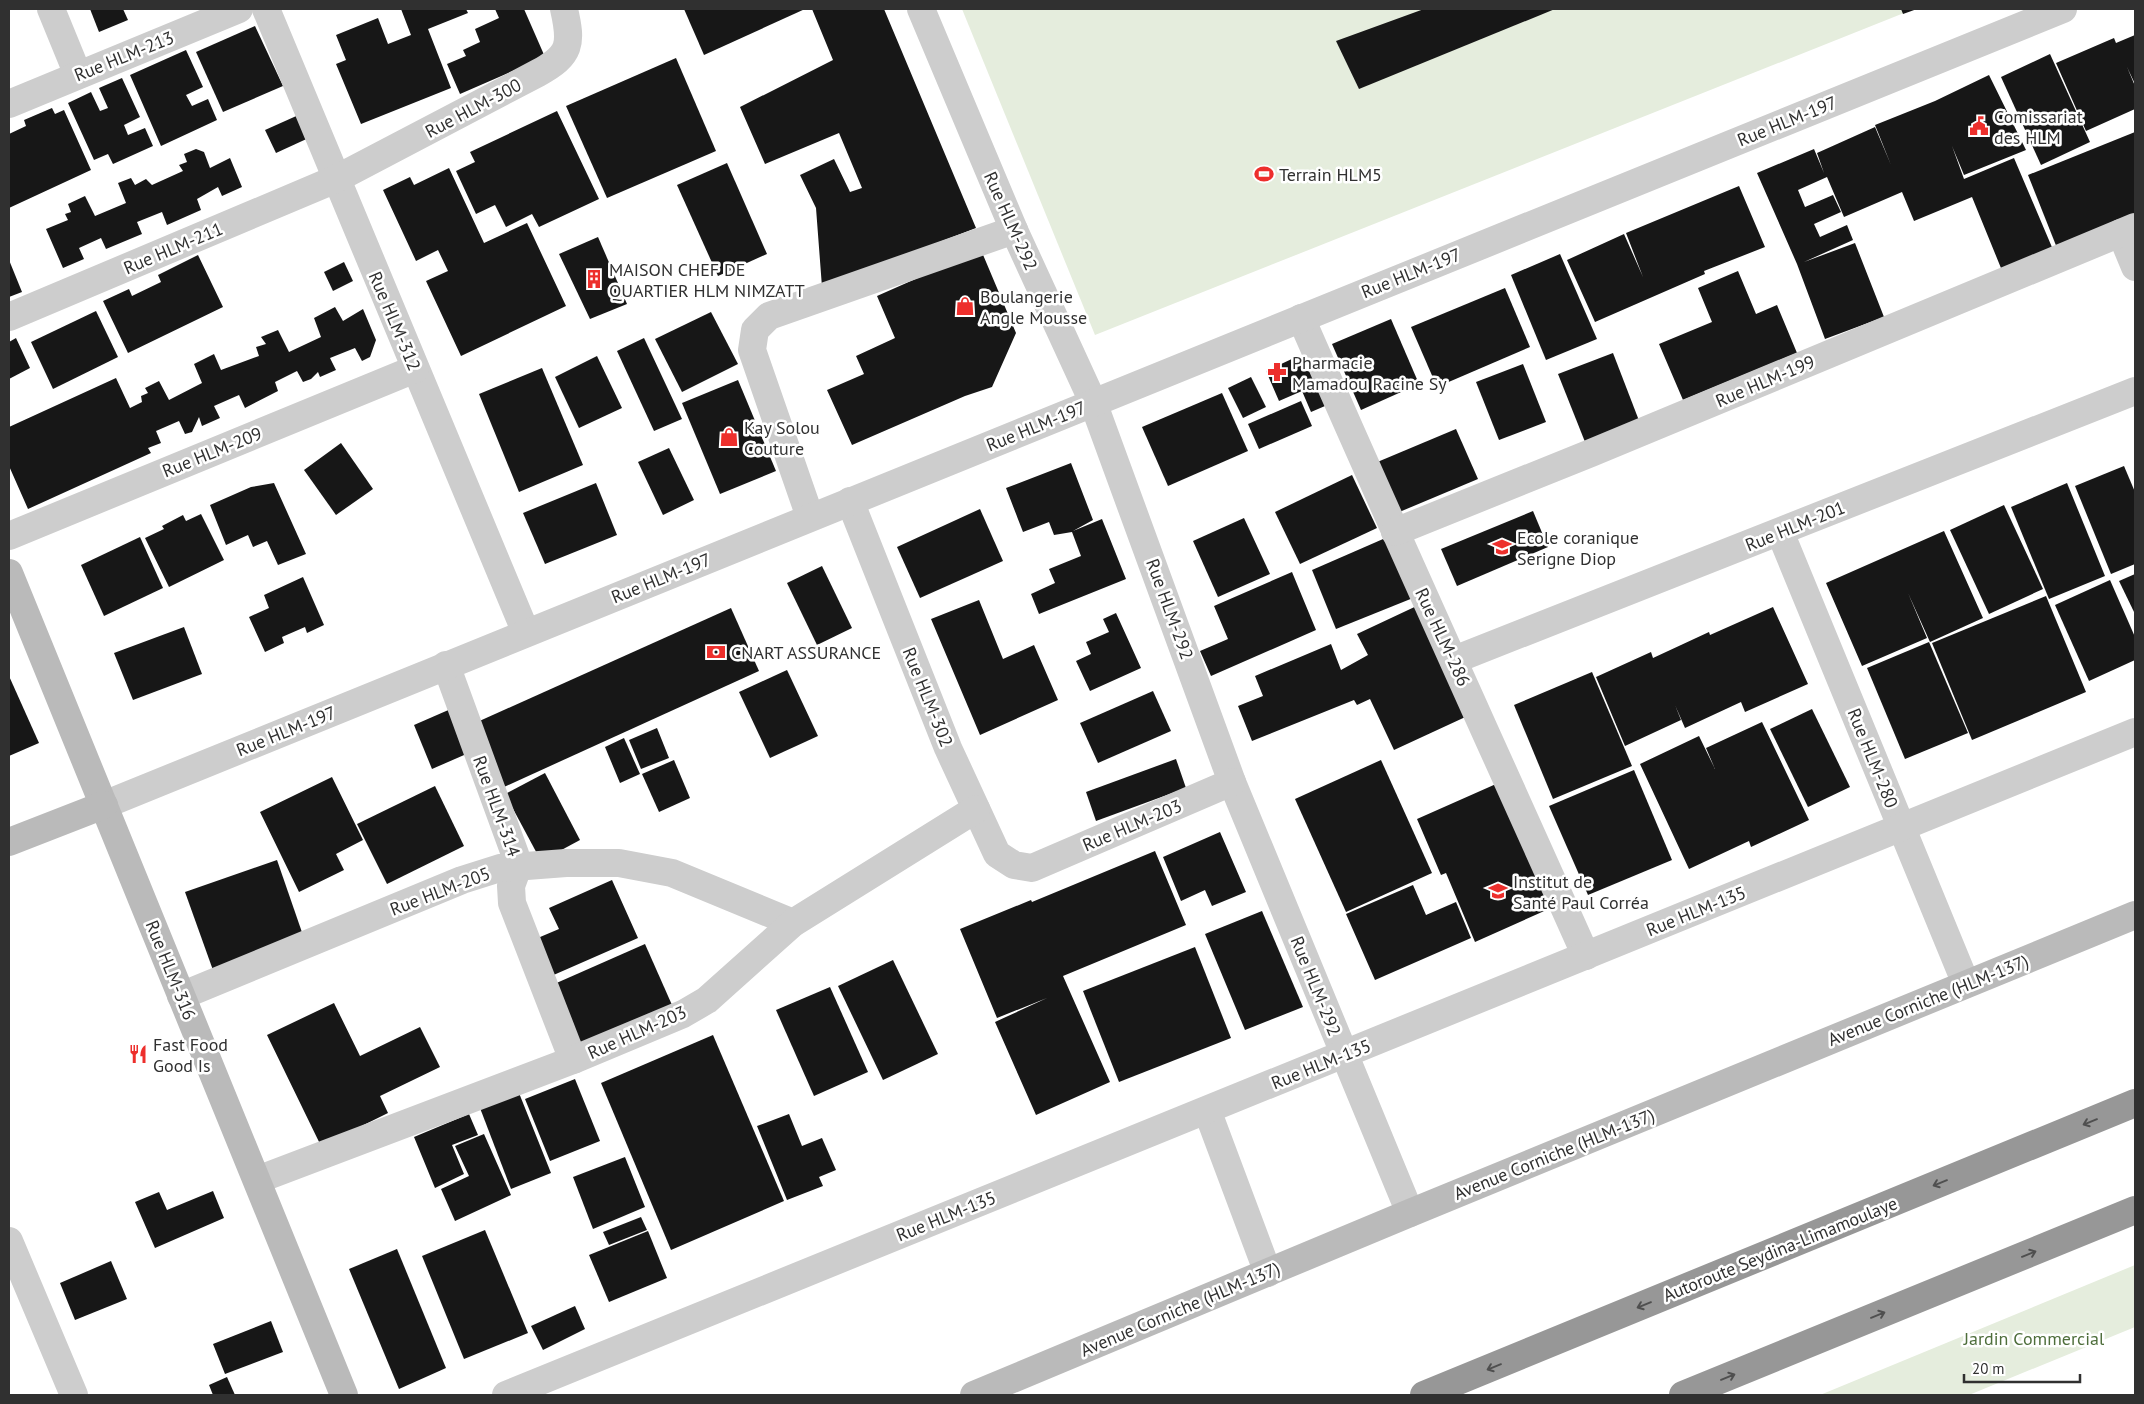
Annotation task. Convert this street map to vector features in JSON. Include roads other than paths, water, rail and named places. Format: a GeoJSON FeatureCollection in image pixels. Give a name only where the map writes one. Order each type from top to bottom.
{"type":"FeatureCollection","features":[{"type":"Feature","properties":{"kind":"highway","name":"Autoroute Seydina-Limamoulaye"},"geometry":{"type":"LineString","coordinates":[[1424,1395],[2135,1103]]}},
{"type":"Feature","properties":{"kind":"highway"},"geometry":{"type":"LineString","coordinates":[[1683,1395],[2135,1210]]}},
{"type":"Feature","properties":{"kind":"street"},"geometry":{"type":"LineString","coordinates":[[51,9],[78,75]]}},
{"type":"Feature","properties":{"kind":"street","name":"Rue HLM-213"},"geometry":{"type":"LineString","coordinates":[[9,104],[239,9]]}},
{"type":"Feature","properties":{"kind":"street","name":"Rue HLM-312"},"geometry":{"type":"LineString","coordinates":[[266,9],[526,633]]}},
{"type":"Feature","properties":{"kind":"street","name":"Rue HLM-300"},"geometry":{"type":"LineString","coordinates":[[336,179],[554,64],[566,52],[570,34],[564,9]]}},
{"type":"Feature","properties":{"kind":"street","name":"Rue HLM-292"},"geometry":{"type":"LineString","coordinates":[[921,9],[1014,230],[1093,402],[1232,782],[1410,1213]]}},
{"type":"Feature","properties":{"kind":"street","name":"Rue HLM-197"},"geometry":{"type":"LineString","coordinates":[[9,842],[2063,9]]}},
{"type":"Feature","properties":{"kind":"street","name":"Rue HLM-211"},"geometry":{"type":"LineString","coordinates":[[9,317],[336,179]]}},
{"type":"Feature","properties":{"kind":"street"},"geometry":{"type":"LineString","coordinates":[[810,517],[752,350],[755,330],[768,316],[1014,230]]}},
{"type":"Feature","properties":{"kind":"street"},"geometry":{"type":"LineString","coordinates":[[2128,230],[2135,267]]}},
{"type":"Feature","properties":{"kind":"street","name":"Rue HLM-199"},"geometry":{"type":"LineString","coordinates":[[1394,532],[1600,450],[2128,230]]}},
{"type":"Feature","properties":{"kind":"street","name":"Rue HLM-286"},"geometry":{"type":"LineString","coordinates":[[1301,318],[1394,532],[1454,660],[1586,956]]}},
{"type":"Feature","properties":{"kind":"street","name":"Rue HLM-209"},"geometry":{"type":"LineString","coordinates":[[9,536],[415,369]]}},
{"type":"Feature","properties":{"kind":"street","name":"Rue HLM-201"},"geometry":{"type":"LineString","coordinates":[[1454,660],[2135,391]]}},
{"type":"Feature","properties":{"kind":"street","name":"Rue HLM-302"},"geometry":{"type":"LineString","coordinates":[[850,501],[948,748],[997,854],[1014,865],[1032,868]]}},
{"type":"Feature","properties":{"kind":"street","name":"Rue HLM-280"},"geometry":{"type":"LineString","coordinates":[[1780,532],[1966,984]]}},
{"type":"Feature","properties":{"kind":"street","name":"Rue HLM-316"},"geometry":{"type":"LineString","coordinates":[[9,573],[344,1395]]}},
{"type":"Feature","properties":{"kind":"street","name":"Rue HLM-314"},"geometry":{"type":"LineString","coordinates":[[446,665],[518,867],[512,886],[512,903],[572,1060]]}},
{"type":"Feature","properties":{"kind":"street","name":"Rue HLM-135"},"geometry":{"type":"LineString","coordinates":[[506,1395],[2135,732]]}},
{"type":"Feature","properties":{"kind":"street","name":"Rue HLM-203"},"geometry":{"type":"LineString","coordinates":[[1032,868],[1232,782]]}},
{"type":"Feature","properties":{"kind":"street","name":"Rue HLM-203"},"geometry":{"type":"LineString","coordinates":[[257,1180],[572,1060],[683,1014],[707,1000],[793,923],[976,809]]}},
{"type":"Feature","properties":{"kind":"street","name":"Rue HLM-205"},"geometry":{"type":"LineString","coordinates":[[181,996],[484,871],[500,868],[566,863],[619,863],[672,873],[793,923]]}},
{"type":"Feature","properties":{"kind":"street","name":"Avenue Corniche (HLM-137)"},"geometry":{"type":"LineString","coordinates":[[974,1395],[1410,1213],[2135,916]]}},
{"type":"Feature","properties":{"kind":"street"},"geometry":{"type":"LineString","coordinates":[[1206,1110],[1268,1272]]}},
{"type":"Feature","properties":{"kind":"street"},"geometry":{"type":"LineString","coordinates":[[9,1241],[74,1395]]}},
{"type":"Feature","properties":{"kind":"place","name":"Comissariat des HLM"},"geometry":{"type":"Point","coordinates":[1979,126]}},
{"type":"Feature","properties":{"kind":"place","name":"Terrain HLM5"},"geometry":{"type":"Point","coordinates":[1264,174]}},
{"type":"Feature","properties":{"kind":"place","name":"MAISON CHEF DE QUARTIER HLM NIMZATT"},"geometry":{"type":"Point","coordinates":[594,279]}},
{"type":"Feature","properties":{"kind":"place","name":"Boulangerie Angle Mousse"},"geometry":{"type":"Point","coordinates":[965,306]}},
{"type":"Feature","properties":{"kind":"place","name":"Pharmacie Mamadou Racine Sy"},"geometry":{"type":"Point","coordinates":[1277,372]}},
{"type":"Feature","properties":{"kind":"place","name":"Kay Solou Couture"},"geometry":{"type":"Point","coordinates":[729,437]}},
{"type":"Feature","properties":{"kind":"place","name":"Ecole coranique Serigne Diop"},"geometry":{"type":"Point","coordinates":[1502,547]}},
{"type":"Feature","properties":{"kind":"place","name":"CNART ASSURANCE"},"geometry":{"type":"Point","coordinates":[716,652]}},
{"type":"Feature","properties":{"kind":"place","name":"Institut de Santé Paul Corréa"},"geometry":{"type":"Point","coordinates":[1498,891]}},
{"type":"Feature","properties":{"kind":"place","name":"Fast Food Good Is"},"geometry":{"type":"Point","coordinates":[138,1054]}},
{"type":"Feature","properties":{"kind":"park label","name":"Jardin Commercial"},"geometry":{"type":"Point","coordinates":[2034,1338]}}]}
